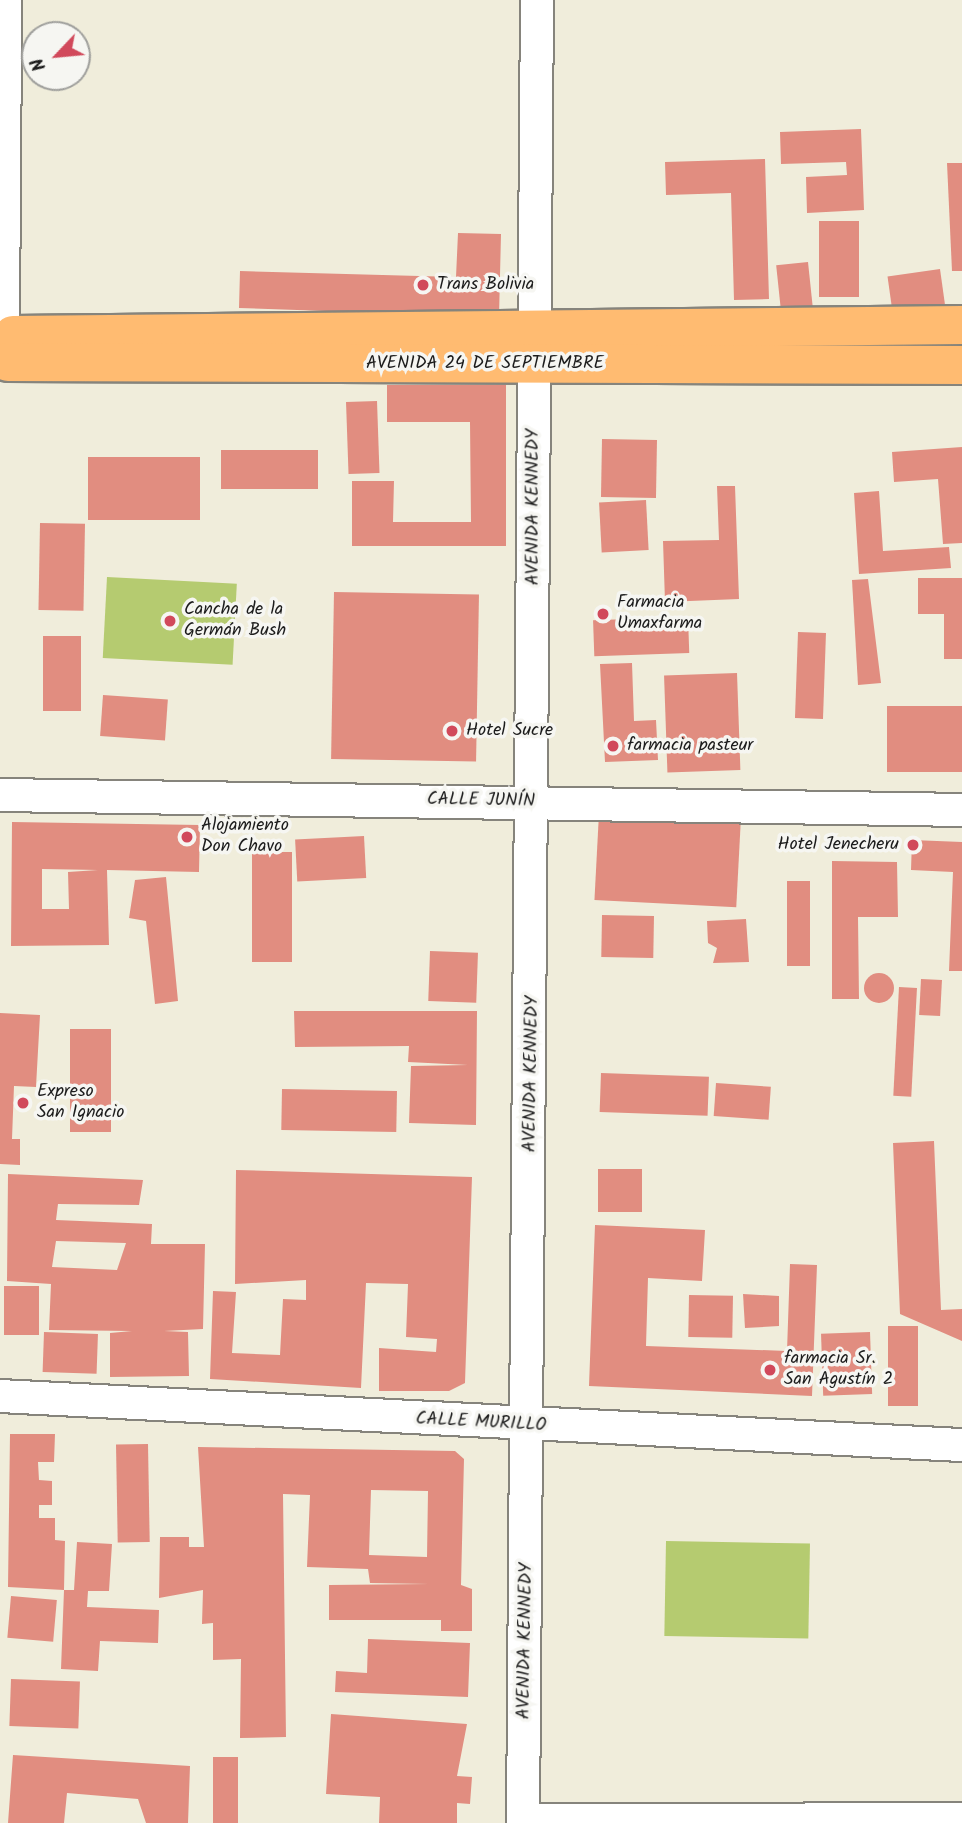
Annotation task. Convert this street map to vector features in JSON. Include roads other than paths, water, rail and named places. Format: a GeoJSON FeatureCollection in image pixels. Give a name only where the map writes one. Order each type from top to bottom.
{"type":"FeatureCollection","features":[{"type":"Feature","properties":{"kind":"main road","name":"AVENIDA 24 DE SEPTIEMBRE"},"geometry":{"type":"LineString","coordinates":[[5,342],[536,326],[962,325]]}},
{"type":"Feature","properties":{"kind":"main road","name":"AVENIDA 24 DE SEPTIEMBRE"},"geometry":{"type":"LineString","coordinates":[[5,342],[534,363],[962,365]]}},
{"type":"Feature","properties":{"kind":"street"},"geometry":{"type":"LineString","coordinates":[[5,0],[5,342]]}},
{"type":"Feature","properties":{"kind":"street","name":"AVENIDA KENNEDY"},"geometry":{"type":"LineString","coordinates":[[523,1821],[534,801],[537,0]]}},
{"type":"Feature","properties":{"kind":"street","name":"CALLE JUNÍN"},"geometry":{"type":"LineString","coordinates":[[0,795],[534,801],[962,810]]}},
{"type":"Feature","properties":{"kind":"street","name":"CALLE MURILLO"},"geometry":{"type":"LineString","coordinates":[[0,1396],[529,1426],[962,1444]]}},
{"type":"Feature","properties":{"kind":"street"},"geometry":{"type":"LineString","coordinates":[[523,1821],[962,1819]]}},
{"type":"Feature","properties":{"kind":"place","name":"Trans Bolivia"},"geometry":{"type":"Point","coordinates":[423,285]}},
{"type":"Feature","properties":{"kind":"place","name":"Farmacia Umaxfarma"},"geometry":{"type":"Point","coordinates":[603,614]}},
{"type":"Feature","properties":{"kind":"place","name":"Cancha de la Germán Bush"},"geometry":{"type":"Point","coordinates":[170,621]}},
{"type":"Feature","properties":{"kind":"place","name":"Hotel Sucre"},"geometry":{"type":"Point","coordinates":[452,731]}},
{"type":"Feature","properties":{"kind":"place","name":"farmacia pasteur"},"geometry":{"type":"Point","coordinates":[613,746]}},
{"type":"Feature","properties":{"kind":"place","name":"Alojamiento Don Chavo"},"geometry":{"type":"Point","coordinates":[187,837]}},
{"type":"Feature","properties":{"kind":"place","name":"Hotel Jenecheru"},"geometry":{"type":"Point","coordinates":[913,845]}},
{"type":"Feature","properties":{"kind":"place","name":"Expreso San Ignacio"},"geometry":{"type":"Point","coordinates":[23,1103]}},
{"type":"Feature","properties":{"kind":"place","name":"farmacia Sr. San Agustín 2"},"geometry":{"type":"Point","coordinates":[770,1370]}}]}
